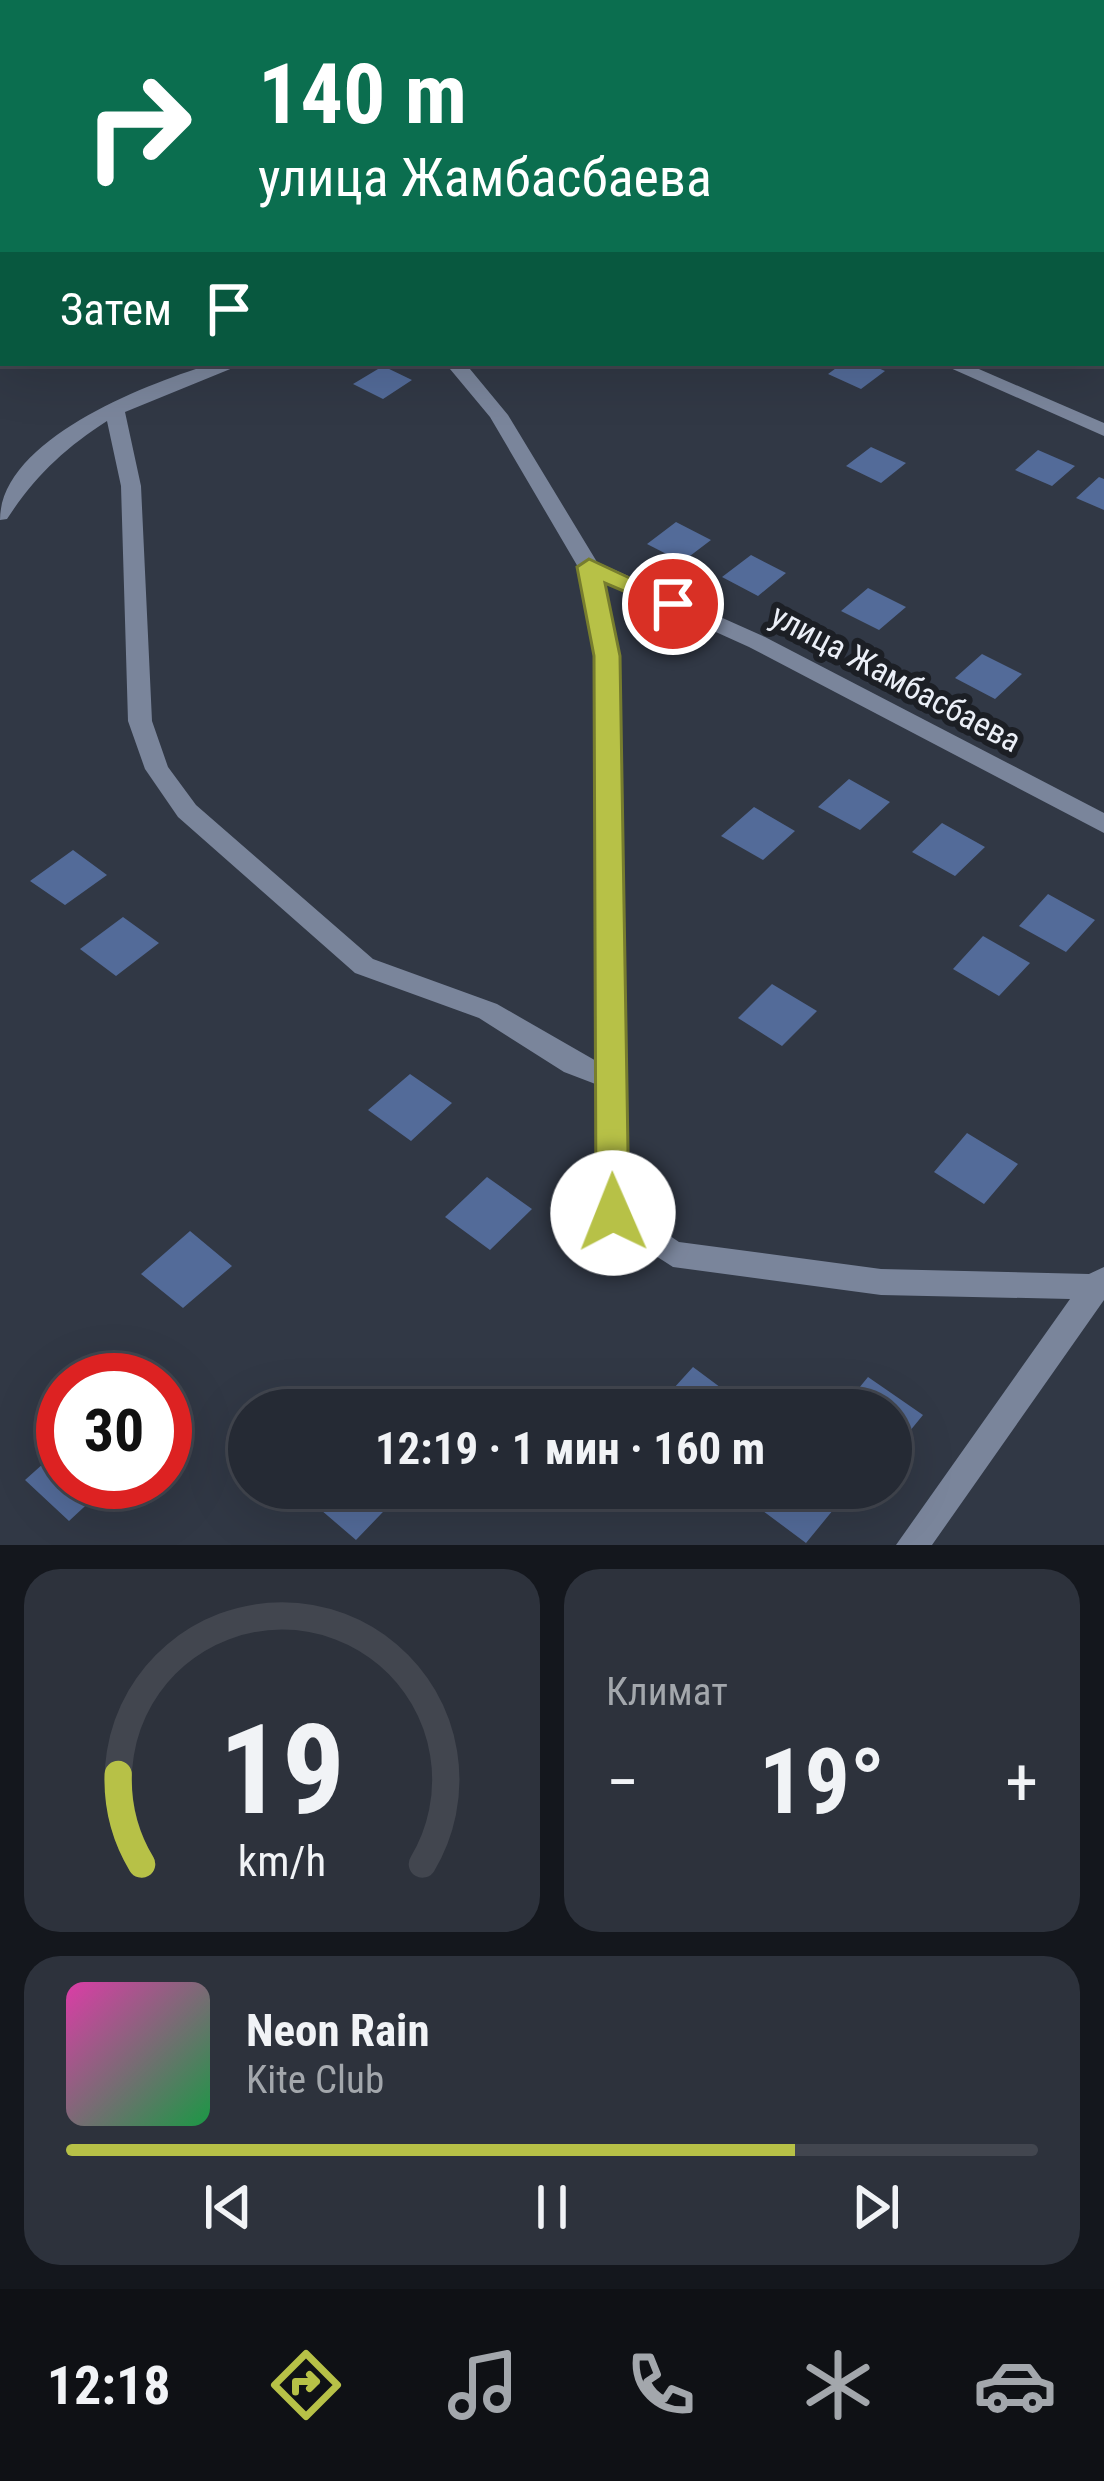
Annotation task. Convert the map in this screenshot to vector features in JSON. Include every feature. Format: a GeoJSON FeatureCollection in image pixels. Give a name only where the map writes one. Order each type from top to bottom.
{"type":"FeatureCollection","features":[{"type":"Feature","properties":{"kind":"street"},"geometry":{"type":"LineString","coordinates":[[0,514],[36,460],[115,412],[228,366]]}},
{"type":"Feature","properties":{"kind":"street"},"geometry":{"type":"LineString","coordinates":[[457,366],[498,416],[589,567],[607,656],[613,1213],[673,1254],[881,1282],[1099,1282]]}},
{"type":"Feature","properties":{"kind":"street"},"geometry":{"type":"LineString","coordinates":[[956,366],[1104,430]]}},
{"type":"Feature","properties":{"kind":"street"},"geometry":{"type":"LineString","coordinates":[[115,412],[131,487],[140,721],[157,769],[187,811],[364,966],[488,1011],[574,1064],[611,1079]]}},
{"type":"Feature","properties":{"kind":"street","name":"улица Жамбасбаева"},"geometry":{"type":"LineString","coordinates":[[589,567],[757,642],[1104,824]]}},
{"type":"Feature","properties":{"kind":"street"},"geometry":{"type":"LineString","coordinates":[[913,1545],[1099,1282]]}},
{"type":"Feature","properties":{"kind":"building"},"geometry":{"type":"Polygon","coordinates":[[[383,366],[412,380],[383,399],[353,384],[383,366]]]}},
{"type":"Feature","properties":{"kind":"building"},"geometry":{"type":"Polygon","coordinates":[[[839,366],[874,366],[885,371],[861,389],[828,374],[839,366]]]}},
{"type":"Feature","properties":{"kind":"building"},"geometry":{"type":"Polygon","coordinates":[[[871,447],[906,463],[881,483],[846,466],[871,447]]]}},
{"type":"Feature","properties":{"kind":"building"},"geometry":{"type":"Polygon","coordinates":[[[1038,450],[1075,466],[1052,486],[1015,470],[1038,450]]]}},
{"type":"Feature","properties":{"kind":"building"},"geometry":{"type":"Polygon","coordinates":[[[1099,477],[1104,479],[1104,510],[1076,498],[1099,477]]]}},
{"type":"Feature","properties":{"kind":"building"},"geometry":{"type":"Polygon","coordinates":[[[676,522],[711,540],[682,562],[647,544],[676,522]]]}},
{"type":"Feature","properties":{"kind":"building"},"geometry":{"type":"Polygon","coordinates":[[[751,555],[786,573],[758,596],[722,577],[751,555]]]}},
{"type":"Feature","properties":{"kind":"building"},"geometry":{"type":"Polygon","coordinates":[[[868,588],[906,607],[879,630],[841,611],[868,588]]]}},
{"type":"Feature","properties":{"kind":"building"},"geometry":{"type":"Polygon","coordinates":[[[982,654],[1022,674],[995,699],[955,678],[982,654]]]}},
{"type":"Feature","properties":{"kind":"building"},"geometry":{"type":"Polygon","coordinates":[[[849,779],[890,802],[860,830],[818,807],[849,779]]]}},
{"type":"Feature","properties":{"kind":"building"},"geometry":{"type":"Polygon","coordinates":[[[754,807],[795,831],[763,860],[721,836],[754,807]]]}},
{"type":"Feature","properties":{"kind":"building"},"geometry":{"type":"Polygon","coordinates":[[[942,823],[985,847],[955,876],[912,852],[942,823]]]}},
{"type":"Feature","properties":{"kind":"building"},"geometry":{"type":"Polygon","coordinates":[[[73,850],[107,875],[65,905],[30,881],[73,850]]]}},
{"type":"Feature","properties":{"kind":"building"},"geometry":{"type":"Polygon","coordinates":[[[1048,894],[1095,920],[1066,952],[1019,926],[1048,894]]]}},
{"type":"Feature","properties":{"kind":"building"},"geometry":{"type":"Polygon","coordinates":[[[123,917],[159,943],[116,976],[80,949],[123,917]]]}},
{"type":"Feature","properties":{"kind":"building"},"geometry":{"type":"Polygon","coordinates":[[[983,936],[1030,963],[999,996],[953,969],[983,936]]]}},
{"type":"Feature","properties":{"kind":"building"},"geometry":{"type":"Polygon","coordinates":[[[772,984],[817,1011],[782,1046],[738,1018],[772,984]]]}},
{"type":"Feature","properties":{"kind":"building"},"geometry":{"type":"Polygon","coordinates":[[[410,1074],[452,1103],[411,1141],[368,1110],[410,1074]]]}},
{"type":"Feature","properties":{"kind":"building"},"geometry":{"type":"Polygon","coordinates":[[[967,1133],[1018,1164],[984,1204],[934,1172],[967,1133]]]}},
{"type":"Feature","properties":{"kind":"building"},"geometry":{"type":"Polygon","coordinates":[[[487,1177],[532,1209],[490,1250],[445,1217],[487,1177]]]}},
{"type":"Feature","properties":{"kind":"building"},"geometry":{"type":"Polygon","coordinates":[[[190,1231],[232,1266],[183,1308],[141,1274],[190,1231]]]}},
{"type":"Feature","properties":{"kind":"building"},"geometry":{"type":"Polygon","coordinates":[[[693,1367],[723,1389],[673,1389],[693,1367]]]}},
{"type":"Feature","properties":{"kind":"building"},"geometry":{"type":"Polygon","coordinates":[[[868,1377],[885,1389],[858,1389],[868,1377]]]}},
{"type":"Feature","properties":{"kind":"building"},"geometry":{"type":"Polygon","coordinates":[[[912,1407],[923,1415],[912,1428],[912,1407]]]}},
{"type":"Feature","properties":{"kind":"building"},"geometry":{"type":"Polygon","coordinates":[[[36,1470],[36,1490],[25,1480],[36,1470]]]}},
{"type":"Feature","properties":{"kind":"building"},"geometry":{"type":"Polygon","coordinates":[[[56,1509],[82,1509],[69,1521],[56,1509]]]}},
{"type":"Feature","properties":{"kind":"building"},"geometry":{"type":"Polygon","coordinates":[[[320,1509],[386,1509],[356,1540],[320,1509]]]}},
{"type":"Feature","properties":{"kind":"building"},"geometry":{"type":"Polygon","coordinates":[[[760,1509],[834,1509],[806,1543],[760,1509]]]}},
{"type":"Feature","properties":{"kind":"route"},"geometry":{"type":"LineString","coordinates":[[613,1213],[607,656],[589,567],[673,604]]}}]}
